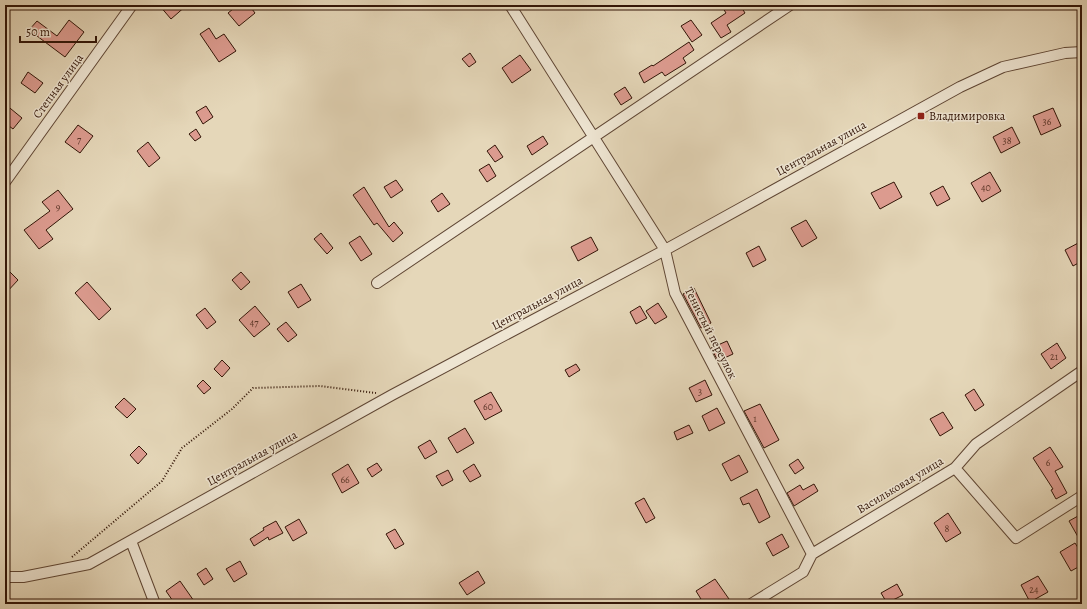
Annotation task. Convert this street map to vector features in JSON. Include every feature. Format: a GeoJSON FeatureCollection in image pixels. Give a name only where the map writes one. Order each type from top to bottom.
{"type":"FeatureCollection","features":[{"type":"Feature","properties":{"kind":"street","name":"Степная улица"},"geometry":{"type":"LineString","coordinates":[[5,182],[132,5]]}},
{"type":"Feature","properties":{"kind":"street","name":"Тенистый переулок"},"geometry":{"type":"LineString","coordinates":[[510,5],[595,137],[665,250],[675,293],[812,554]]}},
{"type":"Feature","properties":{"kind":"street"},"geometry":{"type":"LineString","coordinates":[[377,284],[790,5]]}},
{"type":"Feature","properties":{"kind":"street","name":"Центральная улица"},"geometry":{"type":"LineString","coordinates":[[5,577],[23,577],[89,564],[392,395],[665,250],[960,87],[1003,67],[1065,53],[1082,52]]}},
{"type":"Feature","properties":{"kind":"street","name":"Васильковая улица"},"geometry":{"type":"LineString","coordinates":[[812,554],[955,468],[976,444],[1082,371]]}},
{"type":"Feature","properties":{"kind":"street"},"geometry":{"type":"LineString","coordinates":[[955,468],[1016,538],[1082,496]]}},
{"type":"Feature","properties":{"kind":"street"},"geometry":{"type":"LineString","coordinates":[[131,541],[155,604]]}},
{"type":"Feature","properties":{"kind":"street"},"geometry":{"type":"LineString","coordinates":[[751,604],[803,572],[812,554]]}},
{"type":"Feature","properties":{"kind":"path"},"geometry":{"type":"LineString","coordinates":[[71,558],[162,481],[182,448],[232,409],[253,388],[320,386],[392,395]]}},
{"type":"Feature","properties":{"kind":"building"},"geometry":{"type":"Polygon","coordinates":[[[159,5],[187,5],[171,19],[159,5]]]}},
{"type":"Feature","properties":{"kind":"building"},"geometry":{"type":"Polygon","coordinates":[[[238,5],[249,5],[255,13],[239,26],[228,13],[238,5]]]}},
{"type":"Feature","properties":{"kind":"building"},"geometry":{"type":"Polygon","coordinates":[[[721,5],[740,5],[745,13],[727,25],[731,32],[721,38],[711,23],[726,13],[721,5]]]}},
{"type":"Feature","properties":{"kind":"building"},"geometry":{"type":"Polygon","coordinates":[[[69,20],[84,32],[65,57],[29,30],[37,21],[57,36],[69,20]]]}},
{"type":"Feature","properties":{"kind":"building"},"geometry":{"type":"Polygon","coordinates":[[[691,20],[702,35],[692,42],[681,26],[691,20]]]}},
{"type":"Feature","properties":{"kind":"building"},"geometry":{"type":"Polygon","coordinates":[[[209,28],[216,39],[224,34],[236,51],[219,62],[200,34],[209,28]]]}},
{"type":"Feature","properties":{"kind":"building"},"geometry":{"type":"Polygon","coordinates":[[[689,42],[694,50],[683,58],[686,63],[665,76],[662,72],[644,83],[639,73],[652,65],[653,66],[689,42]]]}},
{"type":"Feature","properties":{"kind":"building"},"geometry":{"type":"Polygon","coordinates":[[[470,53],[476,62],[469,67],[462,59],[470,53]]]}},
{"type":"Feature","properties":{"kind":"building"},"geometry":{"type":"Polygon","coordinates":[[[520,55],[531,70],[512,83],[502,68],[520,55]]]}},
{"type":"Feature","properties":{"kind":"building"},"geometry":{"type":"Polygon","coordinates":[[[28,72],[43,83],[35,93],[21,83],[28,72]]]}},
{"type":"Feature","properties":{"kind":"building"},"geometry":{"type":"Polygon","coordinates":[[[625,87],[632,98],[621,105],[614,94],[625,87]]]}},
{"type":"Feature","properties":{"kind":"building"},"geometry":{"type":"Polygon","coordinates":[[[5,104],[22,118],[13,129],[5,123],[5,104]]]}},
{"type":"Feature","properties":{"kind":"building"},"geometry":{"type":"Polygon","coordinates":[[[206,106],[213,117],[203,124],[196,112],[206,106]]]}},
{"type":"Feature","properties":{"kind":"building"},"geometry":{"type":"Polygon","coordinates":[[[1053,108],[1061,126],[1041,135],[1033,116],[1053,108]]]}},
{"type":"Feature","properties":{"kind":"building"},"geometry":{"type":"Polygon","coordinates":[[[78,125],[93,136],[80,153],[65,142],[78,125]]]}},
{"type":"Feature","properties":{"kind":"building"},"geometry":{"type":"Polygon","coordinates":[[[1012,127],[1020,143],[1001,153],[993,137],[1012,127]]]}},
{"type":"Feature","properties":{"kind":"building"},"geometry":{"type":"Polygon","coordinates":[[[196,129],[201,137],[195,141],[189,134],[196,129]]]}},
{"type":"Feature","properties":{"kind":"building"},"geometry":{"type":"Polygon","coordinates":[[[543,136],[548,144],[532,155],[527,146],[543,136]]]}},
{"type":"Feature","properties":{"kind":"building"},"geometry":{"type":"Polygon","coordinates":[[[148,142],[160,158],[149,167],[137,151],[148,142]]]}},
{"type":"Feature","properties":{"kind":"building"},"geometry":{"type":"Polygon","coordinates":[[[495,145],[503,157],[495,162],[487,151],[495,145]]]}},
{"type":"Feature","properties":{"kind":"building"},"geometry":{"type":"Polygon","coordinates":[[[489,164],[496,176],[487,182],[479,170],[489,164]]]}},
{"type":"Feature","properties":{"kind":"building"},"geometry":{"type":"Polygon","coordinates":[[[990,172],[1001,191],[982,202],[971,183],[990,172]]]}},
{"type":"Feature","properties":{"kind":"building"},"geometry":{"type":"Polygon","coordinates":[[[396,180],[403,190],[391,198],[384,187],[396,180]]]}},
{"type":"Feature","properties":{"kind":"building"},"geometry":{"type":"Polygon","coordinates":[[[894,182],[902,197],[880,209],[871,193],[894,182]]]}},
{"type":"Feature","properties":{"kind":"building"},"geometry":{"type":"Polygon","coordinates":[[[943,186],[950,199],[937,206],[930,193],[943,186]]]}},
{"type":"Feature","properties":{"kind":"building"},"geometry":{"type":"Polygon","coordinates":[[[364,187],[389,227],[394,222],[403,233],[393,242],[377,223],[374,225],[353,195],[364,187]]]}},
{"type":"Feature","properties":{"kind":"building"},"geometry":{"type":"Polygon","coordinates":[[[58,190],[73,209],[46,230],[53,239],[39,249],[24,230],[50,211],[42,202],[58,190]]]}},
{"type":"Feature","properties":{"kind":"building"},"geometry":{"type":"Polygon","coordinates":[[[442,193],[450,204],[438,212],[431,201],[442,193]]]}},
{"type":"Feature","properties":{"kind":"building"},"geometry":{"type":"Polygon","coordinates":[[[806,220],[817,238],[802,247],[791,228],[806,220]]]}},
{"type":"Feature","properties":{"kind":"building"},"geometry":{"type":"Polygon","coordinates":[[[321,233],[333,248],[327,254],[314,239],[321,233]]]}},
{"type":"Feature","properties":{"kind":"building"},"geometry":{"type":"Polygon","coordinates":[[[360,236],[372,254],[361,261],[349,243],[360,236]]]}},
{"type":"Feature","properties":{"kind":"building"},"geometry":{"type":"Polygon","coordinates":[[[591,237],[598,250],[578,261],[571,247],[591,237]]]}},
{"type":"Feature","properties":{"kind":"building"},"geometry":{"type":"Polygon","coordinates":[[[1082,241],[1082,261],[1073,266],[1065,250],[1082,241]]]}},
{"type":"Feature","properties":{"kind":"building"},"geometry":{"type":"Polygon","coordinates":[[[759,246],[766,260],[753,267],[746,253],[759,246]]]}},
{"type":"Feature","properties":{"kind":"building"},"geometry":{"type":"Polygon","coordinates":[[[5,267],[18,280],[5,294],[5,267]]]}},
{"type":"Feature","properties":{"kind":"building"},"geometry":{"type":"Polygon","coordinates":[[[241,272],[250,282],[241,290],[232,280],[241,272]]]}},
{"type":"Feature","properties":{"kind":"building"},"geometry":{"type":"Polygon","coordinates":[[[87,282],[111,309],[99,320],[75,293],[87,282]]]}},
{"type":"Feature","properties":{"kind":"building"},"geometry":{"type":"Polygon","coordinates":[[[301,284],[311,300],[298,308],[288,292],[301,284]]]}},
{"type":"Feature","properties":{"kind":"building"},"geometry":{"type":"Polygon","coordinates":[[[694,288],[711,323],[701,328],[683,294],[694,288]]]}},
{"type":"Feature","properties":{"kind":"building"},"geometry":{"type":"Polygon","coordinates":[[[658,303],[667,317],[655,324],[646,311],[658,303]]]}},
{"type":"Feature","properties":{"kind":"building"},"geometry":{"type":"Polygon","coordinates":[[[255,306],[270,324],[254,337],[239,320],[255,306]]]}},
{"type":"Feature","properties":{"kind":"building"},"geometry":{"type":"Polygon","coordinates":[[[640,306],[647,318],[636,324],[630,312],[640,306]]]}},
{"type":"Feature","properties":{"kind":"building"},"geometry":{"type":"Polygon","coordinates":[[[205,308],[216,322],[207,329],[196,315],[205,308]]]}},
{"type":"Feature","properties":{"kind":"building"},"geometry":{"type":"Polygon","coordinates":[[[286,322],[297,335],[288,342],[277,329],[286,322]]]}},
{"type":"Feature","properties":{"kind":"building"},"geometry":{"type":"Polygon","coordinates":[[[727,341],[733,354],[718,361],[711,348],[727,341]]]}},
{"type":"Feature","properties":{"kind":"building"},"geometry":{"type":"Polygon","coordinates":[[[1057,343],[1066,358],[1051,369],[1041,354],[1057,343]]]}},
{"type":"Feature","properties":{"kind":"building"},"geometry":{"type":"Polygon","coordinates":[[[222,360],[230,368],[222,377],[214,369],[222,360]]]}},
{"type":"Feature","properties":{"kind":"building"},"geometry":{"type":"Polygon","coordinates":[[[576,364],[580,370],[569,377],[565,370],[576,364]]]}},
{"type":"Feature","properties":{"kind":"building"},"geometry":{"type":"Polygon","coordinates":[[[203,380],[211,388],[204,394],[197,386],[203,380]]]}},
{"type":"Feature","properties":{"kind":"building"},"geometry":{"type":"Polygon","coordinates":[[[705,380],[712,395],[696,402],[689,388],[705,380]]]}},
{"type":"Feature","properties":{"kind":"building"},"geometry":{"type":"Polygon","coordinates":[[[974,389],[984,405],[975,411],[965,395],[974,389]]]}},
{"type":"Feature","properties":{"kind":"building"},"geometry":{"type":"Polygon","coordinates":[[[491,392],[502,411],[485,420],[474,401],[491,392]]]}},
{"type":"Feature","properties":{"kind":"building"},"geometry":{"type":"Polygon","coordinates":[[[124,398],[136,409],[127,418],[115,407],[124,398]]]}},
{"type":"Feature","properties":{"kind":"building"},"geometry":{"type":"Polygon","coordinates":[[[760,404],[779,440],[764,448],[744,411],[760,404]]]}},
{"type":"Feature","properties":{"kind":"building"},"geometry":{"type":"Polygon","coordinates":[[[717,408],[725,423],[709,431],[702,416],[717,408]]]}},
{"type":"Feature","properties":{"kind":"building"},"geometry":{"type":"Polygon","coordinates":[[[943,412],[953,428],[940,436],[930,419],[943,412]]]}},
{"type":"Feature","properties":{"kind":"building"},"geometry":{"type":"Polygon","coordinates":[[[689,425],[693,433],[677,440],[674,432],[689,425]]]}},
{"type":"Feature","properties":{"kind":"building"},"geometry":{"type":"Polygon","coordinates":[[[465,428],[474,443],[457,453],[448,438],[465,428]]]}},
{"type":"Feature","properties":{"kind":"building"},"geometry":{"type":"Polygon","coordinates":[[[430,440],[437,452],[425,459],[418,447],[430,440]]]}},
{"type":"Feature","properties":{"kind":"building"},"geometry":{"type":"Polygon","coordinates":[[[139,446],[147,454],[138,464],[130,455],[139,446]]]}},
{"type":"Feature","properties":{"kind":"building"},"geometry":{"type":"Polygon","coordinates":[[[1050,447],[1063,467],[1055,471],[1067,493],[1056,499],[1051,490],[1053,489],[1033,458],[1050,447]]]}},
{"type":"Feature","properties":{"kind":"building"},"geometry":{"type":"Polygon","coordinates":[[[739,455],[748,472],[731,481],[722,464],[739,455]]]}},
{"type":"Feature","properties":{"kind":"building"},"geometry":{"type":"Polygon","coordinates":[[[798,459],[804,468],[795,474],[789,465],[798,459]]]}},
{"type":"Feature","properties":{"kind":"building"},"geometry":{"type":"Polygon","coordinates":[[[377,463],[382,470],[372,477],[367,469],[377,463]]]}},
{"type":"Feature","properties":{"kind":"building"},"geometry":{"type":"Polygon","coordinates":[[[348,464],[359,483],[342,493],[332,474],[348,464]]]}},
{"type":"Feature","properties":{"kind":"building"},"geometry":{"type":"Polygon","coordinates":[[[474,464],[481,476],[470,482],[463,471],[474,464]]]}},
{"type":"Feature","properties":{"kind":"building"},"geometry":{"type":"Polygon","coordinates":[[[448,470],[453,480],[442,486],[436,476],[448,470]]]}},
{"type":"Feature","properties":{"kind":"building"},"geometry":{"type":"Polygon","coordinates":[[[814,484],[818,491],[794,506],[787,493],[800,485],[803,490],[814,484]]]}},
{"type":"Feature","properties":{"kind":"building"},"geometry":{"type":"Polygon","coordinates":[[[757,489],[770,517],[759,523],[749,503],[743,505],[740,498],[757,489]]]}},
{"type":"Feature","properties":{"kind":"building"},"geometry":{"type":"Polygon","coordinates":[[[644,498],[655,518],[646,523],[635,503],[644,498]]]}},
{"type":"Feature","properties":{"kind":"building"},"geometry":{"type":"Polygon","coordinates":[[[948,513],[961,533],[946,542],[934,523],[948,513]]]}},
{"type":"Feature","properties":{"kind":"building"},"geometry":{"type":"Polygon","coordinates":[[[1078,516],[1082,523],[1082,544],[1069,521],[1078,516]]]}},
{"type":"Feature","properties":{"kind":"building"},"geometry":{"type":"Polygon","coordinates":[[[299,519],[307,533],[293,541],[285,527],[299,519]]]}},
{"type":"Feature","properties":{"kind":"building"},"geometry":{"type":"Polygon","coordinates":[[[276,521],[283,533],[269,540],[268,537],[254,546],[250,539],[264,530],[263,528],[276,521]]]}},
{"type":"Feature","properties":{"kind":"building"},"geometry":{"type":"Polygon","coordinates":[[[395,529],[404,544],[395,549],[386,534],[395,529]]]}},
{"type":"Feature","properties":{"kind":"building"},"geometry":{"type":"Polygon","coordinates":[[[782,534],[789,547],[773,556],[766,543],[782,534]]]}},
{"type":"Feature","properties":{"kind":"building"},"geometry":{"type":"Polygon","coordinates":[[[1075,543],[1082,554],[1082,565],[1071,571],[1060,552],[1075,543]]]}},
{"type":"Feature","properties":{"kind":"building"},"geometry":{"type":"Polygon","coordinates":[[[240,561],[247,574],[234,582],[226,569],[240,561]]]}},
{"type":"Feature","properties":{"kind":"building"},"geometry":{"type":"Polygon","coordinates":[[[206,568],[213,579],[204,585],[197,574],[206,568]]]}},
{"type":"Feature","properties":{"kind":"building"},"geometry":{"type":"Polygon","coordinates":[[[478,571],[485,583],[467,595],[459,583],[478,571]]]}},
{"type":"Feature","properties":{"kind":"building"},"geometry":{"type":"Polygon","coordinates":[[[1038,576],[1048,592],[1030,602],[1021,585],[1038,576]]]}},
{"type":"Feature","properties":{"kind":"building"},"geometry":{"type":"Polygon","coordinates":[[[715,579],[729,599],[721,604],[704,604],[696,591],[715,579]]]}},
{"type":"Feature","properties":{"kind":"building"},"geometry":{"type":"Polygon","coordinates":[[[180,581],[194,601],[188,604],[175,604],[166,591],[180,581]]]}},
{"type":"Feature","properties":{"kind":"building"},"geometry":{"type":"Polygon","coordinates":[[[897,584],[903,595],[887,603],[881,593],[897,584]]]}},
{"type":"Feature","properties":{"kind":"place","name":"Владимировка"},"geometry":{"type":"Point","coordinates":[921,116]}}]}
